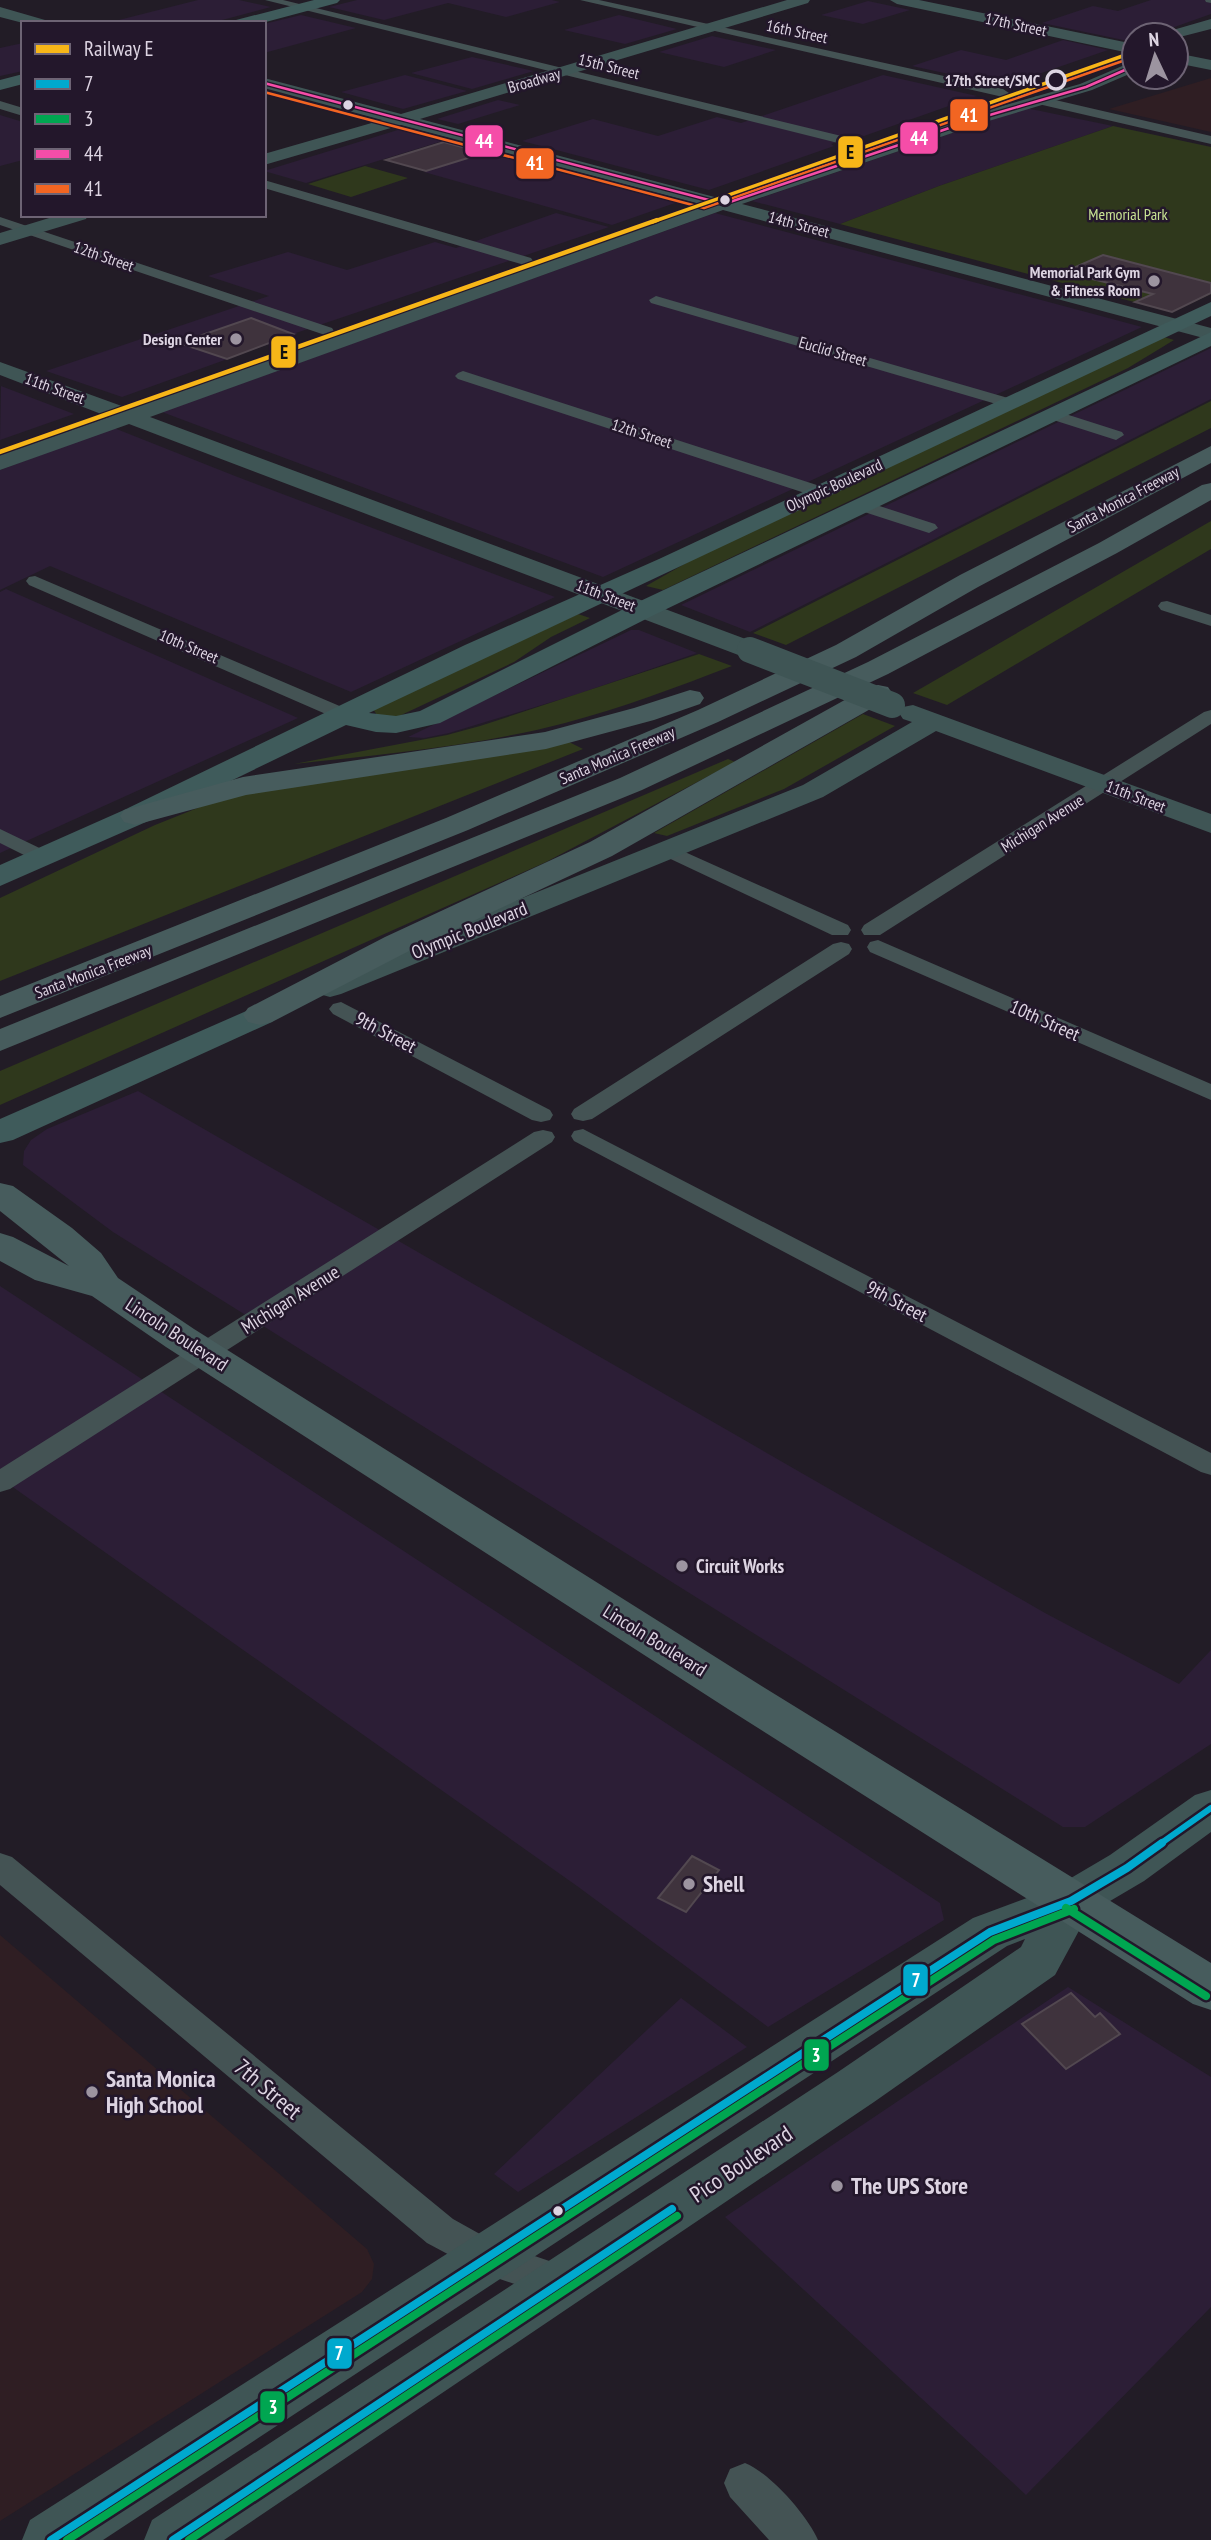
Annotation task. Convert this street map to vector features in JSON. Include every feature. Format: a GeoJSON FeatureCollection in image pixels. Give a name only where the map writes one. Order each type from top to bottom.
{"type":"FeatureCollection","features":[{"type":"Feature","properties":{"kind":"highway","name":"Santa Monica Freeway"},"geometry":{"type":"LineString","coordinates":[[0,1008],[457,824],[708,716],[846,651],[969,581],[1211,453]]}},
{"type":"Feature","properties":{"kind":"highway","name":"Santa Monica Freeway"},"geometry":{"type":"LineString","coordinates":[[0,1041],[173,973],[631,784],[878,668],[1211,491]]}},
{"type":"Feature","properties":{"kind":"highway"},"geometry":{"type":"LineString","coordinates":[[260,1015],[397,944],[601,849],[1066,586],[1108,548]]}},
{"type":"Feature","properties":{"kind":"highway"},"geometry":{"type":"LineString","coordinates":[[135,816],[243,786],[481,752],[547,740],[621,721],[744,677],[817,644],[911,595],[969,581]]}},
{"type":"Feature","properties":{"kind":"highway"},"geometry":{"type":"LineString","coordinates":[[0,1054],[173,973]]}},
{"type":"Feature","properties":{"kind":"highway","name":"Lincoln Boulevard"},"geometry":{"type":"LineString","coordinates":[[0,1194],[85,1259],[100,1275],[102,1285]]}},
{"type":"Feature","properties":{"kind":"highway","name":"Lincoln Boulevard"},"geometry":{"type":"LineString","coordinates":[[0,1245],[49,1272],[84,1283],[102,1285],[204,1353],[744,1697],[1211,1989]]}},
{"type":"Feature","properties":{"kind":"main road"},"geometry":{"type":"LineString","coordinates":[[250,21],[332,0]]}},
{"type":"Feature","properties":{"kind":"main road","name":"Broadway"},"geometry":{"type":"LineString","coordinates":[[266,159],[803,0]]}},
{"type":"Feature","properties":{"kind":"main road","name":"17th Street"},"geometry":{"type":"LineString","coordinates":[[897,0],[1120,45]]}},
{"type":"Feature","properties":{"kind":"main road"},"geometry":{"type":"LineString","coordinates":[[0,12],[33,21]]}},
{"type":"Feature","properties":{"kind":"main road"},"geometry":{"type":"LineString","coordinates":[[1190,37],[1204,26]]}},
{"type":"Feature","properties":{"kind":"main road"},"geometry":{"type":"LineString","coordinates":[[0,447],[119,412],[714,201],[858,144],[1120,52]]}},
{"type":"Feature","properties":{"kind":"main road"},"geometry":{"type":"LineString","coordinates":[[1190,61],[1211,65]]}},
{"type":"Feature","properties":{"kind":"main road"},"geometry":{"type":"LineString","coordinates":[[0,463],[119,412],[327,331],[526,261],[1086,87],[1120,71]]}},
{"type":"Feature","properties":{"kind":"main road"},"geometry":{"type":"LineString","coordinates":[[0,85],[21,80]]}},
{"type":"Feature","properties":{"kind":"main road","name":"14th Street"},"geometry":{"type":"LineString","coordinates":[[266,84],[714,201],[1211,336]]}},
{"type":"Feature","properties":{"kind":"main road"},"geometry":{"type":"LineString","coordinates":[[0,239],[72,217]]}},
{"type":"Feature","properties":{"kind":"main road","name":"Olympic Boulevard"},"geometry":{"type":"LineString","coordinates":[[0,877],[135,816],[342,714],[1211,308]]}},
{"type":"Feature","properties":{"kind":"main road","name":"Olympic Boulevard"},"geometry":{"type":"LineString","coordinates":[[342,714],[386,726],[401,726],[430,717],[643,610],[1211,336]]}},
{"type":"Feature","properties":{"kind":"main road","name":"11th Street"},"geometry":{"type":"LineString","coordinates":[[0,368],[1211,824]]}},
{"type":"Feature","properties":{"kind":"main road","name":"Olympic Boulevard"},"geometry":{"type":"LineString","coordinates":[[0,1132],[260,1015],[813,791],[933,721]]}},
{"type":"Feature","properties":{"kind":"main road"},"geometry":{"type":"LineString","coordinates":[[51,2540],[990,1931],[1071,1901],[1127,1868],[1211,1808]]}},
{"type":"Feature","properties":{"kind":"main road","name":"Pico Boulevard"},"geometry":{"type":"LineString","coordinates":[[173,2540],[856,2087],[1038,1961],[1071,1901]]}},
{"type":"Feature","properties":{"kind":"street","name":"15th Street"},"geometry":{"type":"LineString","coordinates":[[270,0],[858,144]]}},
{"type":"Feature","properties":{"kind":"street","name":"16th Street"},"geometry":{"type":"LineString","coordinates":[[584,0],[1003,93]]}},
{"type":"Feature","properties":{"kind":"street"},"geometry":{"type":"LineString","coordinates":[[1038,100],[1211,140]]}},
{"type":"Feature","properties":{"kind":"street"},"geometry":{"type":"LineString","coordinates":[[0,105],[21,111]]}},
{"type":"Feature","properties":{"kind":"street"},"geometry":{"type":"LineString","coordinates":[[266,185],[526,261]]}},
{"type":"Feature","properties":{"kind":"street","name":"12th Street"},"geometry":{"type":"LineString","coordinates":[[0,221],[327,331]]}},
{"type":"Feature","properties":{"kind":"street","name":"Euclid Street"},"geometry":{"type":"LineString","coordinates":[[656,300],[1010,402]]}},
{"type":"Feature","properties":{"kind":"street","name":"12th Street"},"geometry":{"type":"LineString","coordinates":[[463,376],[820,492]]}},
{"type":"Feature","properties":{"kind":"street"},"geometry":{"type":"LineString","coordinates":[[1050,414],[1116,435]]}},
{"type":"Feature","properties":{"kind":"street"},"geometry":{"type":"LineString","coordinates":[[861,505],[929,528]]}},
{"type":"Feature","properties":{"kind":"street","name":"10th Street"},"geometry":{"type":"LineString","coordinates":[[34,581],[342,714]]}},
{"type":"Feature","properties":{"kind":"street"},"geometry":{"type":"LineString","coordinates":[[1167,606],[1211,621]]}},
{"type":"Feature","properties":{"kind":"street","name":"Michigan Avenue"},"geometry":{"type":"LineString","coordinates":[[875,939],[1103,784],[1211,716]]}},
{"type":"Feature","properties":{"kind":"street"},"geometry":{"type":"LineString","coordinates":[[0,835],[45,858]]}},
{"type":"Feature","properties":{"kind":"street"},"geometry":{"type":"LineString","coordinates":[[667,850],[864,953],[875,939]]}},
{"type":"Feature","properties":{"kind":"street","name":"10th Street"},"geometry":{"type":"LineString","coordinates":[[875,939],[1211,1093]]}},
{"type":"Feature","properties":{"kind":"street"},"geometry":{"type":"LineString","coordinates":[[542,1126],[568,1141],[583,1125],[840,940]]}},
{"type":"Feature","properties":{"kind":"street","name":"9th Street"},"geometry":{"type":"LineString","coordinates":[[341,1009],[542,1126]]}},
{"type":"Feature","properties":{"kind":"street","name":"9th Street"},"geometry":{"type":"LineString","coordinates":[[583,1125],[1211,1465]]}},
{"type":"Feature","properties":{"kind":"street","name":"Michigan Avenue"},"geometry":{"type":"LineString","coordinates":[[0,1482],[204,1353],[542,1126]]}},
{"type":"Feature","properties":{"kind":"street","name":"7th Street"},"geometry":{"type":"LineString","coordinates":[[0,1866],[440,2231],[485,2257],[562,2282]]}},
{"type":"Feature","properties":{"kind":"street"},"geometry":{"type":"LineString","coordinates":[[438,2288],[445,2274],[446,2259],[440,2231]]}},
{"type":"Feature","properties":{"kind":"street"},"geometry":{"type":"LineString","coordinates":[[745,2483],[797,2540]]}},
{"type":"Feature","properties":{"kind":"shaded area"},"geometry":{"type":"Polygon","coordinates":[[[198,0],[239,0],[271,7],[218,21],[115,21],[198,0]]]}},
{"type":"Feature","properties":{"kind":"shaded area"},"geometry":{"type":"Polygon","coordinates":[[[357,0],[560,2],[506,17],[448,3],[384,20],[329,7],[357,0]]]}},
{"type":"Feature","properties":{"kind":"shaded area"},"geometry":{"type":"Polygon","coordinates":[[[1151,0],[1211,0],[1211,14],[1190,21],[1120,21],[1120,39],[1042,23],[1093,6],[1118,11],[1151,0]]]}},
{"type":"Feature","properties":{"kind":"shaded area"},"geometry":{"type":"Polygon","coordinates":[[[868,1],[910,10],[863,24],[821,15],[868,1]]]}},
{"type":"Feature","properties":{"kind":"shaded area"},"geometry":{"type":"Polygon","coordinates":[[[301,15],[356,28],[266,52],[266,24],[301,15]]]}},
{"type":"Feature","properties":{"kind":"shaded area"},"geometry":{"type":"Polygon","coordinates":[[[619,15],[677,29],[625,44],[564,30],[619,15]]]}},
{"type":"Feature","properties":{"kind":"shaded area"},"geometry":{"type":"Polygon","coordinates":[[[712,36],[776,50],[724,67],[659,52],[712,36]]]}},
{"type":"Feature","properties":{"kind":"shaded area"},"geometry":{"type":"Polygon","coordinates":[[[1063,40],[1108,50],[1004,86],[912,66],[961,50],[1006,60],[1063,40]]]}},
{"type":"Feature","properties":{"kind":"shaded area"},"geometry":{"type":"Polygon","coordinates":[[[21,43],[21,71],[0,76],[0,48],[21,43]]]}},
{"type":"Feature","properties":{"kind":"shaded area"},"geometry":{"type":"Polygon","coordinates":[[[472,57],[534,71],[472,89],[411,73],[472,57]]]}},
{"type":"Feature","properties":{"kind":"shaded area"},"geometry":{"type":"Polygon","coordinates":[[[405,75],[467,91],[403,109],[341,92],[405,75]]]}},
{"type":"Feature","properties":{"kind":"shaded area"},"geometry":{"type":"Polygon","coordinates":[[[883,75],[977,96],[864,136],[859,135],[831,144],[834,146],[709,190],[522,141],[593,119],[658,136],[717,117],[741,123],[883,75]]]}},
{"type":"Feature","properties":{"kind":"shaded area"},"geometry":{"type":"Polygon","coordinates":[[[1211,78],[1211,132],[1109,109],[1168,91],[1190,91],[1190,84],[1211,78]]]}},
{"type":"Feature","properties":{"kind":"shaded area"},"geometry":{"type":"Polygon","coordinates":[[[498,100],[520,105],[458,124],[437,119],[498,100]]]}},
{"type":"Feature","properties":{"kind":"shaded area"},"geometry":{"type":"Polygon","coordinates":[[[1026,108],[1113,126],[939,186],[840,224],[752,201],[1026,108]]]}},
{"type":"Feature","properties":{"kind":"shaded area"},"geometry":{"type":"Polygon","coordinates":[[[0,115],[21,121],[21,161],[0,166],[0,115]]]}},
{"type":"Feature","properties":{"kind":"shaded area"},"geometry":{"type":"Polygon","coordinates":[[[401,129],[446,140],[306,183],[266,170],[401,129]]]}},
{"type":"Feature","properties":{"kind":"shaded area"},"geometry":{"type":"Polygon","coordinates":[[[490,151],[675,203],[612,225],[424,172],[490,151]]]}},
{"type":"Feature","properties":{"kind":"shaded area"},"geometry":{"type":"Polygon","coordinates":[[[556,213],[609,227],[296,333],[122,397],[46,371],[269,296],[208,276],[288,252],[347,270],[435,242],[456,248],[556,213]]]}},
{"type":"Feature","properties":{"kind":"shaded area"},"geometry":{"type":"Polygon","coordinates":[[[715,213],[1142,327],[603,577],[162,412],[715,213]]]}},
{"type":"Feature","properties":{"kind":"shaded area"},"geometry":{"type":"Polygon","coordinates":[[[1211,348],[1211,399],[750,632],[681,605],[1211,348]]]}},
{"type":"Feature","properties":{"kind":"shaded area"},"geometry":{"type":"Polygon","coordinates":[[[1,386],[74,414],[0,440],[1,386]]]}},
{"type":"Feature","properties":{"kind":"shaded area"},"geometry":{"type":"Polygon","coordinates":[[[100,415],[112,420],[0,460],[0,450],[100,415]]]}},
{"type":"Feature","properties":{"kind":"shaded area"},"geometry":{"type":"Polygon","coordinates":[[[114,428],[555,597],[351,692],[50,566],[0,590],[0,470],[114,428]]]}},
{"type":"Feature","properties":{"kind":"shaded area"},"geometry":{"type":"Polygon","coordinates":[[[6,589],[298,718],[0,853],[0,592],[6,589]]]}},
{"type":"Feature","properties":{"kind":"shaded area"},"geometry":{"type":"Polygon","coordinates":[[[631,630],[639,630],[697,653],[578,694],[449,733],[424,738],[408,737],[631,630]]]}},
{"type":"Feature","properties":{"kind":"shaded area"},"geometry":{"type":"Polygon","coordinates":[[[138,1091],[1045,1613],[1179,1684],[1211,1650],[1211,1744],[1085,1827],[1063,1827],[113,1232],[23,1165],[24,1151],[31,1140],[47,1129],[138,1091]]]}},
{"type":"Feature","properties":{"kind":"shaded area"},"geometry":{"type":"Polygon","coordinates":[[[0,1286],[940,1903],[944,1920],[768,2027],[577,1886],[0,1478],[0,1286]]]}},
{"type":"Feature","properties":{"kind":"shaded area","name":"Santa Monica High School"},"geometry":{"type":"Polygon","coordinates":[[[0,1935],[367,2249],[374,2264],[372,2279],[362,2292],[0,2521],[0,1935]]]}},
{"type":"Feature","properties":{"kind":"shaded area"},"geometry":{"type":"Polygon","coordinates":[[[1068,1987],[1211,2077],[1211,2307],[1026,2495],[725,2217],[1068,1987]]]}},
{"type":"Feature","properties":{"kind":"shaded area"},"geometry":{"type":"Polygon","coordinates":[[[681,1998],[747,2047],[518,2192],[494,2174],[681,1998]]]}},
{"type":"Feature","properties":{"kind":"green space","name":"Memorial Park"},"geometry":{"type":"Polygon","coordinates":[[[1113,126],[1211,147],[1211,294],[1172,312],[840,224],[939,186],[1113,126]]]}},
{"type":"Feature","properties":{"kind":"green space"},"geometry":{"type":"Polygon","coordinates":[[[365,166],[408,178],[351,197],[308,184],[365,166]]]}},
{"type":"Feature","properties":{"kind":"green space"},"geometry":{"type":"Polygon","coordinates":[[[1164,337],[1174,340],[1128,368],[663,590],[646,586],[709,550],[1164,337]]]}},
{"type":"Feature","properties":{"kind":"green space"},"geometry":{"type":"Polygon","coordinates":[[[1211,401],[1211,428],[786,645],[753,633],[1211,401]]]}},
{"type":"Feature","properties":{"kind":"green space"},"geometry":{"type":"Polygon","coordinates":[[[1211,521],[1211,549],[947,705],[913,693],[1211,521]]]}},
{"type":"Feature","properties":{"kind":"green space"},"geometry":{"type":"Polygon","coordinates":[[[578,614],[590,618],[551,637],[514,662],[397,717],[377,715],[373,709],[578,614]]]}},
{"type":"Feature","properties":{"kind":"green space"},"geometry":{"type":"Polygon","coordinates":[[[699,654],[732,666],[607,711],[532,731],[431,748],[294,764],[447,735],[699,654]]]}},
{"type":"Feature","properties":{"kind":"green space"},"geometry":{"type":"Polygon","coordinates":[[[863,714],[895,726],[784,789],[667,836],[654,833],[863,714]]]}},
{"type":"Feature","properties":{"kind":"green space"},"geometry":{"type":"Polygon","coordinates":[[[567,741],[583,749],[0,981],[0,898],[155,825],[225,797],[567,741]]]}},
{"type":"Feature","properties":{"kind":"green space"},"geometry":{"type":"Polygon","coordinates":[[[728,759],[735,762],[546,862],[0,1105],[0,1071],[728,759]]]}},
{"type":"Feature","properties":{"kind":"building"},"geometry":{"type":"Polygon","coordinates":[[[444,142],[484,153],[426,171],[386,160],[444,142]]]}},
{"type":"Feature","properties":{"kind":"building","name":"Memorial Park Gym & Fitness Room"},"geometry":{"type":"Polygon","coordinates":[[[1103,255],[1211,283],[1211,293],[1172,312],[1135,302],[1153,294],[1064,272],[1103,255]]]}},
{"type":"Feature","properties":{"kind":"building","name":"Design Center"},"geometry":{"type":"Polygon","coordinates":[[[251,318],[293,334],[227,359],[179,343],[251,318]]]}},
{"type":"Feature","properties":{"kind":"building","name":"Shell"},"geometry":{"type":"Polygon","coordinates":[[[692,1856],[719,1870],[686,1912],[658,1898],[692,1856]]]}},
{"type":"Feature","properties":{"kind":"building"},"geometry":{"type":"Polygon","coordinates":[[[1071,1993],[1095,2017],[1100,2013],[1120,2034],[1066,2069],[1022,2024],[1071,1993]]]}},
{"type":"Feature","properties":{"kind":"rail line","name":"E"},"geometry":{"type":"LineString","coordinates":[[0,452],[1120,57]]}},
{"type":"Feature","properties":{"kind":"transit line","name":"41"},"geometry":{"type":"LineString","coordinates":[[266,93],[704,208],[1120,62]]}},
{"type":"Feature","properties":{"kind":"transit line","name":"44"},"geometry":{"type":"LineString","coordinates":[[266,84],[724,204],[976,119],[1086,87],[1120,72]]}},
{"type":"Feature","properties":{"kind":"transit line","name":"7"},"geometry":{"type":"LineString","coordinates":[[51,2540],[990,1932],[1071,1901],[1127,1868],[1211,1808]]}},
{"type":"Feature","properties":{"kind":"transit line","name":"3"},"geometry":{"type":"LineString","coordinates":[[1066,1908],[1206,1996]]}},
{"type":"Feature","properties":{"kind":"transit line","name":"3"},"geometry":{"type":"LineString","coordinates":[[67,2540],[994,1940],[1074,1909]]}},
{"type":"Feature","properties":{"kind":"transit line","name":"7"},"geometry":{"type":"LineString","coordinates":[[173,2540],[672,2209]]}},
{"type":"Feature","properties":{"kind":"transit line","name":"3"},"geometry":{"type":"LineString","coordinates":[[189,2540],[677,2216]]}},
{"type":"Feature","properties":{"kind":"place","name":"17th Street/SMC"},"geometry":{"type":"Point","coordinates":[1056,80]}},
{"type":"Feature","properties":{"kind":"place","name":"Memorial Park Gym & Fitness Room"},"geometry":{"type":"Point","coordinates":[1154,281]}},
{"type":"Feature","properties":{"kind":"place","name":"Design Center"},"geometry":{"type":"Point","coordinates":[236,339]}},
{"type":"Feature","properties":{"kind":"place","name":"Circuit Works"},"geometry":{"type":"Point","coordinates":[682,1566]}},
{"type":"Feature","properties":{"kind":"place","name":"Shell"},"geometry":{"type":"Point","coordinates":[689,1884]}},
{"type":"Feature","properties":{"kind":"place","name":"Santa Monica High School"},"geometry":{"type":"Point","coordinates":[92,2092]}},
{"type":"Feature","properties":{"kind":"place","name":"The UPS Store"},"geometry":{"type":"Point","coordinates":[837,2186]}}]}
